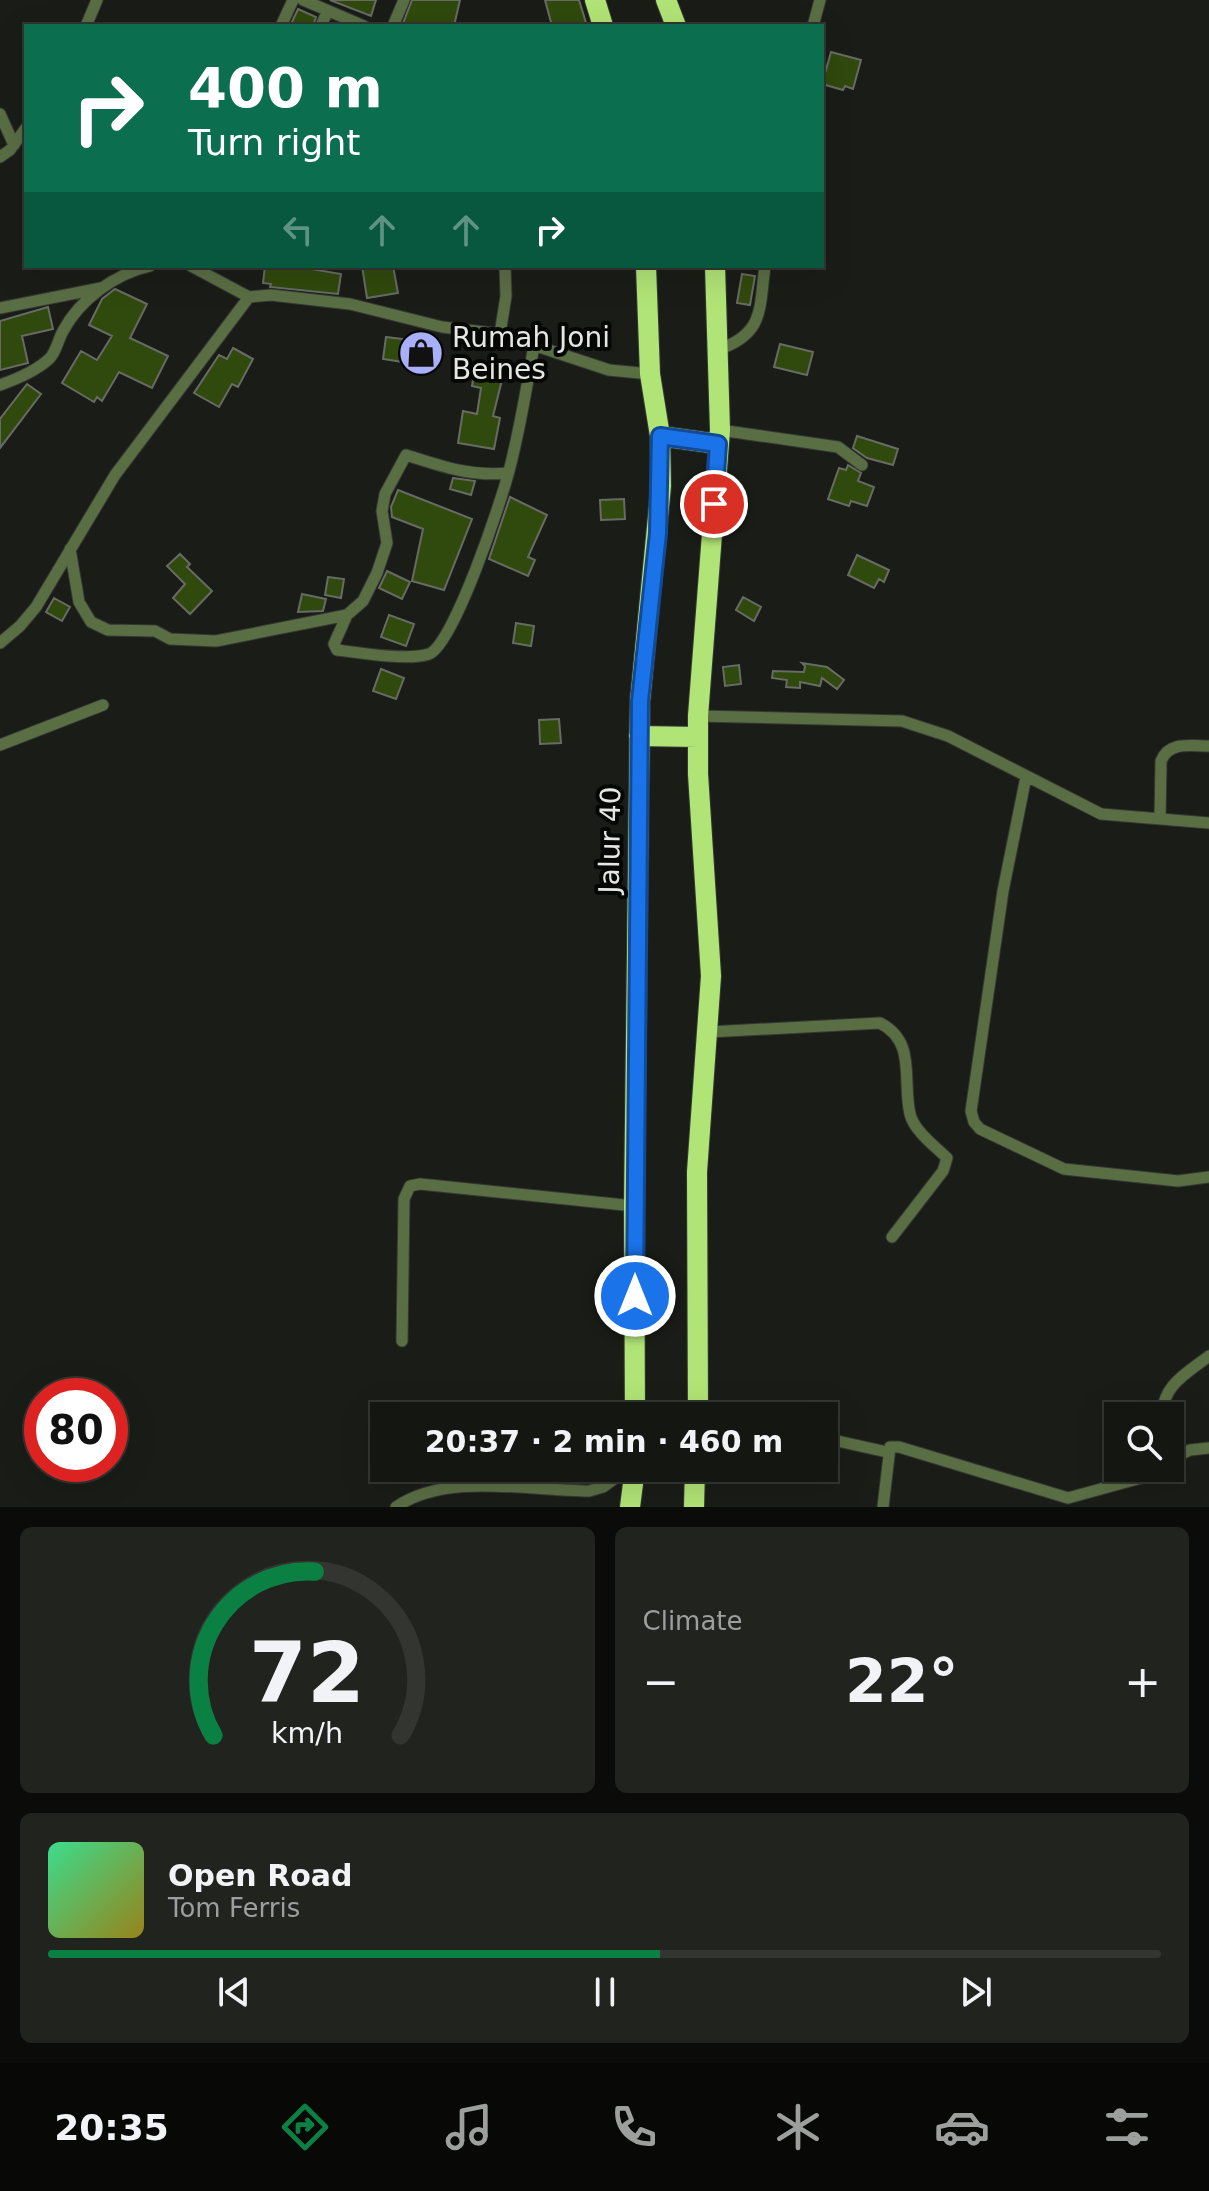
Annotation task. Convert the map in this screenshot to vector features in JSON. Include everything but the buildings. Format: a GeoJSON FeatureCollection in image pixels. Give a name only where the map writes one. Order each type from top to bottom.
{"type":"FeatureCollection","features":[{"type":"Feature","properties":{"kind":"highway"},"geometry":{"type":"LineString","coordinates":[[595,0],[602,24]]}},
{"type":"Feature","properties":{"kind":"highway"},"geometry":{"type":"LineString","coordinates":[[666,0],[675,24]]}},
{"type":"Feature","properties":{"kind":"highway","name":"Jalur 40"},"geometry":{"type":"LineString","coordinates":[[635,1402],[639,736],[658,533],[660,436],[650,374],[646,268]]}},
{"type":"Feature","properties":{"kind":"highway"},"geometry":{"type":"LineString","coordinates":[[698,1402],[697,1172],[711,976],[698,716],[719,437],[715,268]]}},
{"type":"Feature","properties":{"kind":"highway"},"geometry":{"type":"LineString","coordinates":[[660,436],[719,437]]}},
{"type":"Feature","properties":{"kind":"highway"},"geometry":{"type":"LineString","coordinates":[[639,736],[698,737]]}},
{"type":"Feature","properties":{"kind":"highway"},"geometry":{"type":"LineString","coordinates":[[630,1507],[633,1482]]}},
{"type":"Feature","properties":{"kind":"highway"},"geometry":{"type":"LineString","coordinates":[[694,1507],[695,1482]]}},
{"type":"Feature","properties":{"kind":"street"},"geometry":{"type":"LineString","coordinates":[[87,24],[97,0]]}},
{"type":"Feature","properties":{"kind":"street"},"geometry":{"type":"LineString","coordinates":[[282,24],[293,0]]}},
{"type":"Feature","properties":{"kind":"street"},"geometry":{"type":"LineString","coordinates":[[303,0],[359,24]]}},
{"type":"Feature","properties":{"kind":"street"},"geometry":{"type":"LineString","coordinates":[[394,24],[404,0]]}},
{"type":"Feature","properties":{"kind":"street"},"geometry":{"type":"LineString","coordinates":[[814,24],[820,0]]}},
{"type":"Feature","properties":{"kind":"street"},"geometry":{"type":"LineString","coordinates":[[322,24],[327,12]]}},
{"type":"Feature","properties":{"kind":"street"},"geometry":{"type":"LineString","coordinates":[[0,114],[14,145]]}},
{"type":"Feature","properties":{"kind":"street"},"geometry":{"type":"LineString","coordinates":[[0,157],[24,131]]}},
{"type":"Feature","properties":{"kind":"street"},"geometry":{"type":"LineString","coordinates":[[0,394],[3,384],[51,358],[64,328],[101,288],[131,270],[140,268]]}},
{"type":"Feature","properties":{"kind":"street"},"geometry":{"type":"LineString","coordinates":[[195,268],[249,297],[271,295],[350,304],[442,327],[500,334],[609,370],[650,374]]}},
{"type":"Feature","properties":{"kind":"street"},"geometry":{"type":"LineString","coordinates":[[500,334],[506,296],[505,268]]}},
{"type":"Feature","properties":{"kind":"street"},"geometry":{"type":"LineString","coordinates":[[717,350],[745,338],[755,325],[765,268]]}},
{"type":"Feature","properties":{"kind":"street"},"geometry":{"type":"LineString","coordinates":[[0,308],[101,288]]}},
{"type":"Feature","properties":{"kind":"street"},"geometry":{"type":"LineString","coordinates":[[0,643],[36,607],[115,475],[249,297]]}},
{"type":"Feature","properties":{"kind":"street"},"geometry":{"type":"LineString","coordinates":[[508,473],[482,475],[445,469],[406,455],[385,494],[382,511],[387,543],[377,573],[363,601],[347,615],[334,644],[337,650],[416,657],[432,653],[450,629],[491,528],[508,473],[534,345]]}},
{"type":"Feature","properties":{"kind":"street"},"geometry":{"type":"LineString","coordinates":[[719,437],[838,447],[862,465]]}},
{"type":"Feature","properties":{"kind":"street"},"geometry":{"type":"LineString","coordinates":[[70,549],[79,602],[91,622],[108,630],[155,631],[170,639],[216,641],[347,615]]}},
{"type":"Feature","properties":{"kind":"street"},"geometry":{"type":"LineString","coordinates":[[0,745],[103,705]]}},
{"type":"Feature","properties":{"kind":"street"},"geometry":{"type":"LineString","coordinates":[[698,716],[902,721],[948,736],[1101,814],[1209,823]]}},
{"type":"Feature","properties":{"kind":"street"},"geometry":{"type":"LineString","coordinates":[[1160,818],[1161,761],[1164,753],[1175,746],[1209,746]]}},
{"type":"Feature","properties":{"kind":"street"},"geometry":{"type":"LineString","coordinates":[[1026,777],[1003,891],[971,1111],[974,1122],[980,1129],[1064,1169],[1178,1181],[1209,1177]]}},
{"type":"Feature","properties":{"kind":"street"},"geometry":{"type":"LineString","coordinates":[[709,1032],[880,1023],[892,1029],[905,1049],[911,1117],[947,1158],[943,1171],[892,1237]]}},
{"type":"Feature","properties":{"kind":"street"},"geometry":{"type":"LineString","coordinates":[[402,1341],[404,1199],[410,1186],[420,1184],[634,1206]]}},
{"type":"Feature","properties":{"kind":"street"},"geometry":{"type":"LineString","coordinates":[[1162,1402],[1169,1389],[1209,1356]]}},
{"type":"Feature","properties":{"kind":"street"},"geometry":{"type":"LineString","coordinates":[[838,1441],[887,1452]]}},
{"type":"Feature","properties":{"kind":"street"},"geometry":{"type":"LineString","coordinates":[[883,1507],[887,1452],[890,1447],[899,1447],[1068,1498],[1126,1482]]}},
{"type":"Feature","properties":{"kind":"street"},"geometry":{"type":"LineString","coordinates":[[1184,1453],[1209,1448]]}},
{"type":"Feature","properties":{"kind":"street"},"geometry":{"type":"LineString","coordinates":[[396,1507],[407,1499],[436,1489],[460,1486],[589,1491],[610,1482]]}},
{"type":"Feature","properties":{"kind":"place","name":"Rumah Joni Beines"},"geometry":{"type":"Point","coordinates":[421,353]}},
{"type":"Feature","properties":{"kind":"route"},"geometry":{"type":"LineString","coordinates":[[635,1296],[640,701],[658,533],[660,436],[718,444],[714,504]]}}]}
